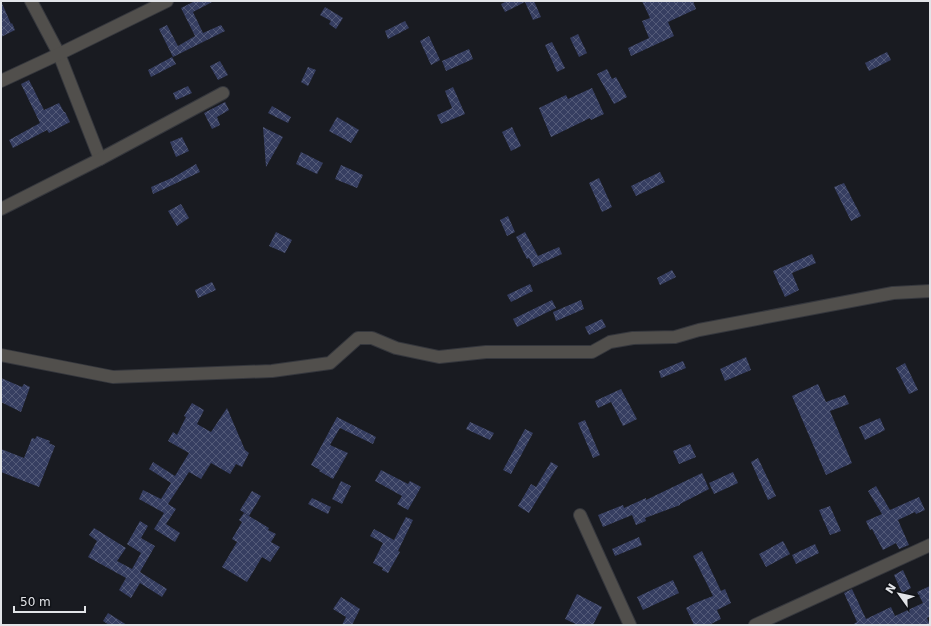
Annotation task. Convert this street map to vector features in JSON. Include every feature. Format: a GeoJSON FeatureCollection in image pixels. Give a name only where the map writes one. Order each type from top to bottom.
{"type":"FeatureCollection","features":[{"type":"Feature","properties":{"kind":"street"},"geometry":{"type":"LineString","coordinates":[[31,1],[59,54],[100,159]]}},
{"type":"Feature","properties":{"kind":"street"},"geometry":{"type":"LineString","coordinates":[[1,81],[168,1]]}},
{"type":"Feature","properties":{"kind":"street"},"geometry":{"type":"LineString","coordinates":[[1,209],[100,159],[223,93]]}},
{"type":"Feature","properties":{"kind":"street"},"geometry":{"type":"LineString","coordinates":[[1,355],[113,377],[272,371],[330,363],[358,338],[372,338],[396,348],[439,357],[486,352],[592,352],[610,342],[633,338],[675,337],[699,330],[893,293],[930,291]]}},
{"type":"Feature","properties":{"kind":"street"},"geometry":{"type":"LineString","coordinates":[[580,515],[630,625]]}},
{"type":"Feature","properties":{"kind":"street"},"geometry":{"type":"LineString","coordinates":[[755,625],[930,545]]}},
{"type":"Feature","properties":{"kind":"building"},"geometry":{"type":"Polygon","coordinates":[[[1,1],[15,30],[1,37],[1,1]]]}},
{"type":"Feature","properties":{"kind":"building"},"geometry":{"type":"Polygon","coordinates":[[[195,1],[214,1],[193,12],[203,33],[221,25],[225,31],[173,57],[159,29],[167,25],[178,46],[195,36],[181,8],[195,1]]]}},
{"type":"Feature","properties":{"kind":"building"},"geometry":{"type":"Polygon","coordinates":[[[507,1],[534,1],[541,17],[533,20],[525,2],[505,12],[501,4],[507,1]]]}},
{"type":"Feature","properties":{"kind":"building"},"geometry":{"type":"Polygon","coordinates":[[[642,1],[693,1],[696,9],[668,22],[674,36],[631,56],[628,48],[649,38],[642,21],[650,18],[642,1]]]}},
{"type":"Feature","properties":{"kind":"building"},"geometry":{"type":"Polygon","coordinates":[[[325,7],[343,18],[336,29],[329,24],[331,21],[320,15],[325,7]]]}},
{"type":"Feature","properties":{"kind":"building"},"geometry":{"type":"Polygon","coordinates":[[[405,21],[409,28],[388,39],[385,31],[405,21]]]}},
{"type":"Feature","properties":{"kind":"building"},"geometry":{"type":"Polygon","coordinates":[[[578,34],[587,53],[579,57],[570,38],[578,34]]]}},
{"type":"Feature","properties":{"kind":"building"},"geometry":{"type":"Polygon","coordinates":[[[429,36],[440,60],[431,65],[420,41],[429,36]]]}},
{"type":"Feature","properties":{"kind":"building"},"geometry":{"type":"Polygon","coordinates":[[[552,42],[565,68],[557,72],[545,45],[552,42]]]}},
{"type":"Feature","properties":{"kind":"building"},"geometry":{"type":"Polygon","coordinates":[[[469,49],[473,59],[446,71],[442,61],[469,49]]]}},
{"type":"Feature","properties":{"kind":"building"},"geometry":{"type":"Polygon","coordinates":[[[887,52],[891,60],[869,71],[865,63],[887,52]]]}},
{"type":"Feature","properties":{"kind":"building"},"geometry":{"type":"Polygon","coordinates":[[[172,57],[176,64],[151,77],[148,70],[172,57]]]}},
{"type":"Feature","properties":{"kind":"building"},"geometry":{"type":"Polygon","coordinates":[[[220,61],[228,75],[218,80],[210,66],[220,61]]]}},
{"type":"Feature","properties":{"kind":"building"},"geometry":{"type":"Polygon","coordinates":[[[308,67],[316,70],[308,86],[301,82],[308,67]]]}},
{"type":"Feature","properties":{"kind":"building"},"geometry":{"type":"Polygon","coordinates":[[[607,69],[612,79],[616,77],[627,97],[614,104],[597,74],[607,69]]]}},
{"type":"Feature","properties":{"kind":"building"},"geometry":{"type":"Polygon","coordinates":[[[29,80],[44,110],[59,103],[70,122],[49,133],[47,130],[13,148],[9,140],[40,123],[21,84],[29,80]]]}},
{"type":"Feature","properties":{"kind":"building"},"geometry":{"type":"Polygon","coordinates":[[[188,86],[192,93],[176,100],[173,93],[188,86]]]}},
{"type":"Feature","properties":{"kind":"building"},"geometry":{"type":"Polygon","coordinates":[[[453,87],[465,114],[441,124],[437,115],[452,108],[445,91],[453,87]]]}},
{"type":"Feature","properties":{"kind":"building"},"geometry":{"type":"Polygon","coordinates":[[[592,88],[604,114],[591,120],[590,118],[551,137],[539,108],[566,95],[568,99],[592,88]]]}},
{"type":"Feature","properties":{"kind":"building"},"geometry":{"type":"Polygon","coordinates":[[[225,102],[229,110],[217,117],[220,125],[212,129],[204,113],[225,102]]]}},
{"type":"Feature","properties":{"kind":"building"},"geometry":{"type":"Polygon","coordinates":[[[272,106],[291,117],[288,123],[268,113],[272,106]]]}},
{"type":"Feature","properties":{"kind":"building"},"geometry":{"type":"Polygon","coordinates":[[[337,117],[359,130],[351,143],[329,131],[337,117]]]}},
{"type":"Feature","properties":{"kind":"building"},"geometry":{"type":"Polygon","coordinates":[[[263,127],[283,137],[266,167],[263,127]]]}},
{"type":"Feature","properties":{"kind":"building"},"geometry":{"type":"Polygon","coordinates":[[[512,127],[521,146],[511,151],[502,132],[512,127]]]}},
{"type":"Feature","properties":{"kind":"building"},"geometry":{"type":"Polygon","coordinates":[[[182,137],[189,151],[176,157],[170,142],[182,137]]]}},
{"type":"Feature","properties":{"kind":"building"},"geometry":{"type":"Polygon","coordinates":[[[301,152],[323,163],[317,174],[296,164],[301,152]]]}},
{"type":"Feature","properties":{"kind":"building"},"geometry":{"type":"Polygon","coordinates":[[[196,164],[200,172],[153,194],[151,187],[174,177],[196,164]]]}},
{"type":"Feature","properties":{"kind":"building"},"geometry":{"type":"Polygon","coordinates":[[[341,165],[363,175],[357,188],[335,179],[341,165]]]}},
{"type":"Feature","properties":{"kind":"building"},"geometry":{"type":"Polygon","coordinates":[[[660,172],[665,182],[636,196],[631,186],[660,172]]]}},
{"type":"Feature","properties":{"kind":"building"},"geometry":{"type":"Polygon","coordinates":[[[599,178],[612,207],[602,212],[589,183],[599,178]]]}},
{"type":"Feature","properties":{"kind":"building"},"geometry":{"type":"Polygon","coordinates":[[[844,183],[861,216],[851,221],[834,187],[844,183]]]}},
{"type":"Feature","properties":{"kind":"building"},"geometry":{"type":"Polygon","coordinates":[[[181,204],[189,218],[177,226],[168,211],[181,204]]]}},
{"type":"Feature","properties":{"kind":"building"},"geometry":{"type":"Polygon","coordinates":[[[508,216],[515,232],[507,236],[500,220],[508,216]]]}},
{"type":"Feature","properties":{"kind":"building"},"geometry":{"type":"Polygon","coordinates":[[[276,232],[292,240],[285,253],[269,246],[276,232]]]}},
{"type":"Feature","properties":{"kind":"building"},"geometry":{"type":"Polygon","coordinates":[[[525,232],[538,256],[559,247],[562,254],[533,267],[529,258],[527,259],[516,237],[525,232]]]}},
{"type":"Feature","properties":{"kind":"building"},"geometry":{"type":"Polygon","coordinates":[[[812,254],[816,263],[792,273],[799,290],[785,297],[773,271],[812,254]]]}},
{"type":"Feature","properties":{"kind":"building"},"geometry":{"type":"Polygon","coordinates":[[[672,270],[676,277],[660,285],[657,278],[672,270]]]}},
{"type":"Feature","properties":{"kind":"building"},"geometry":{"type":"Polygon","coordinates":[[[212,282],[216,290],[198,298],[195,290],[212,282]]]}},
{"type":"Feature","properties":{"kind":"building"},"geometry":{"type":"Polygon","coordinates":[[[530,284],[533,291],[511,302],[507,295],[530,284]]]}},
{"type":"Feature","properties":{"kind":"building"},"geometry":{"type":"Polygon","coordinates":[[[552,300],[556,308],[517,327],[513,319],[552,300]]]}},
{"type":"Feature","properties":{"kind":"building"},"geometry":{"type":"Polygon","coordinates":[[[581,300],[584,309],[556,321],[553,312],[581,300]]]}},
{"type":"Feature","properties":{"kind":"building"},"geometry":{"type":"Polygon","coordinates":[[[602,319],[606,327],[589,335],[585,327],[602,319]]]}},
{"type":"Feature","properties":{"kind":"building"},"geometry":{"type":"Polygon","coordinates":[[[746,357],[751,370],[725,381],[720,369],[746,357]]]}},
{"type":"Feature","properties":{"kind":"building"},"geometry":{"type":"Polygon","coordinates":[[[683,361],[686,368],[661,378],[659,371],[683,361]]]}},
{"type":"Feature","properties":{"kind":"building"},"geometry":{"type":"Polygon","coordinates":[[[905,363],[918,390],[909,394],[896,368],[905,363]]]}},
{"type":"Feature","properties":{"kind":"building"},"geometry":{"type":"Polygon","coordinates":[[[1,378],[22,387],[24,384],[30,387],[21,412],[1,402],[1,378]]]}},
{"type":"Feature","properties":{"kind":"building"},"geometry":{"type":"Polygon","coordinates":[[[818,384],[826,402],[845,395],[849,404],[830,411],[852,463],[826,475],[792,396],[818,384]]]}},
{"type":"Feature","properties":{"kind":"building"},"geometry":{"type":"Polygon","coordinates":[[[621,389],[637,419],[623,426],[611,402],[598,408],[595,401],[621,389]]]}},
{"type":"Feature","properties":{"kind":"building"},"geometry":{"type":"Polygon","coordinates":[[[192,403],[204,410],[197,424],[211,432],[227,408],[245,450],[249,453],[242,467],[236,464],[230,474],[211,463],[201,479],[189,472],[168,504],[176,509],[166,524],[180,533],[175,542],[154,529],[164,513],[139,499],[143,490],[161,499],[171,483],[149,469],[153,462],[175,476],[189,453],[168,441],[173,432],[177,435],[186,417],[184,416],[192,403]]]}},
{"type":"Feature","properties":{"kind":"building"},"geometry":{"type":"Polygon","coordinates":[[[337,417],[376,437],[373,444],[340,428],[330,445],[348,453],[333,479],[311,465],[337,417]]]}},
{"type":"Feature","properties":{"kind":"building"},"geometry":{"type":"Polygon","coordinates":[[[880,418],[885,430],[865,440],[859,427],[880,418]]]}},
{"type":"Feature","properties":{"kind":"building"},"geometry":{"type":"Polygon","coordinates":[[[585,420],[600,455],[593,458],[578,423],[585,420]]]}},
{"type":"Feature","properties":{"kind":"building"},"geometry":{"type":"Polygon","coordinates":[[[470,422],[494,433],[490,440],[466,429],[470,422]]]}},
{"type":"Feature","properties":{"kind":"building"},"geometry":{"type":"Polygon","coordinates":[[[525,429],[533,433],[511,474],[503,470],[525,429]]]}},
{"type":"Feature","properties":{"kind":"building"},"geometry":{"type":"Polygon","coordinates":[[[37,436],[50,441],[49,443],[55,446],[39,487],[1,472],[1,449],[24,458],[32,438],[35,439],[37,436]]]}},
{"type":"Feature","properties":{"kind":"building"},"geometry":{"type":"Polygon","coordinates":[[[690,444],[696,457],[679,464],[673,451],[690,444]]]}},
{"type":"Feature","properties":{"kind":"building"},"geometry":{"type":"Polygon","coordinates":[[[758,458],[776,496],[768,500],[751,462],[758,458]]]}},
{"type":"Feature","properties":{"kind":"building"},"geometry":{"type":"Polygon","coordinates":[[[551,462],[558,466],[529,513],[518,506],[531,484],[536,487],[551,462]]]}},
{"type":"Feature","properties":{"kind":"building"},"geometry":{"type":"Polygon","coordinates":[[[381,470],[408,484],[410,481],[421,487],[408,510],[397,504],[402,496],[375,481],[381,470]]]}},
{"type":"Feature","properties":{"kind":"building"},"geometry":{"type":"Polygon","coordinates":[[[733,472],[738,483],[714,494],[709,483],[733,472]]]}},
{"type":"Feature","properties":{"kind":"building"},"geometry":{"type":"Polygon","coordinates":[[[702,473],[709,489],[680,505],[645,518],[646,521],[636,525],[632,515],[603,527],[598,515],[623,505],[624,508],[646,498],[646,500],[702,473]]]}},
{"type":"Feature","properties":{"kind":"building"},"geometry":{"type":"Polygon","coordinates":[[[341,481],[351,486],[342,504],[332,499],[341,481]]]}},
{"type":"Feature","properties":{"kind":"building"},"geometry":{"type":"Polygon","coordinates":[[[876,486],[890,510],[919,497],[925,510],[916,514],[915,512],[898,520],[909,545],[899,549],[896,543],[883,550],[872,529],[870,530],[866,521],[882,514],[868,491],[876,486]]]}},
{"type":"Feature","properties":{"kind":"building"},"geometry":{"type":"Polygon","coordinates":[[[252,491],[261,496],[249,516],[240,510],[252,491]]]}},
{"type":"Feature","properties":{"kind":"building"},"geometry":{"type":"Polygon","coordinates":[[[312,498],[331,507],[328,514],[308,504],[312,498]]]}},
{"type":"Feature","properties":{"kind":"building"},"geometry":{"type":"Polygon","coordinates":[[[830,506],[841,531],[830,535],[819,510],[830,506]]]}},
{"type":"Feature","properties":{"kind":"building"},"geometry":{"type":"Polygon","coordinates":[[[244,513],[276,534],[271,542],[280,547],[270,562],[262,557],[247,582],[222,567],[237,542],[232,539],[242,522],[239,520],[244,513]]]}},
{"type":"Feature","properties":{"kind":"building"},"geometry":{"type":"Polygon","coordinates":[[[406,517],[413,520],[398,551],[400,552],[388,573],[382,570],[383,568],[373,563],[383,543],[370,536],[374,529],[394,540],[406,517]]]}},
{"type":"Feature","properties":{"kind":"building"},"geometry":{"type":"Polygon","coordinates":[[[140,521],[148,526],[141,538],[155,546],[140,572],[167,589],[162,597],[140,583],[131,598],[119,590],[126,578],[88,557],[97,541],[89,535],[94,528],[126,548],[117,561],[132,569],[141,553],[127,544],[140,521]]]}},
{"type":"Feature","properties":{"kind":"building"},"geometry":{"type":"Polygon","coordinates":[[[639,537],[642,545],[615,556],[612,549],[639,537]]]}},
{"type":"Feature","properties":{"kind":"building"},"geometry":{"type":"Polygon","coordinates":[[[783,541],[790,554],[766,567],[759,554],[783,541]]]}},
{"type":"Feature","properties":{"kind":"building"},"geometry":{"type":"Polygon","coordinates":[[[815,544],[819,553],[796,564],[792,555],[815,544]]]}},
{"type":"Feature","properties":{"kind":"building"},"geometry":{"type":"Polygon","coordinates":[[[702,551],[721,591],[725,589],[731,603],[717,610],[721,619],[709,625],[694,625],[686,608],[713,596],[693,556],[702,551]]]}},
{"type":"Feature","properties":{"kind":"building"},"geometry":{"type":"Polygon","coordinates":[[[903,570],[911,588],[902,593],[894,575],[903,570]]]}},
{"type":"Feature","properties":{"kind":"building"},"geometry":{"type":"Polygon","coordinates":[[[673,580],[679,593],[643,610],[637,597],[673,580]]]}},
{"type":"Feature","properties":{"kind":"building"},"geometry":{"type":"Polygon","coordinates":[[[930,586],[930,619],[929,617],[927,618],[930,625],[852,625],[857,622],[844,593],[852,589],[866,619],[891,607],[895,616],[923,603],[917,592],[930,586]]]}},
{"type":"Feature","properties":{"kind":"building"},"geometry":{"type":"Polygon","coordinates":[[[577,594],[602,607],[593,625],[578,625],[565,619],[577,594]]]}},
{"type":"Feature","properties":{"kind":"building"},"geometry":{"type":"Polygon","coordinates":[[[341,597],[360,609],[352,625],[342,625],[346,617],[333,609],[341,597]]]}},
{"type":"Feature","properties":{"kind":"building"},"geometry":{"type":"Polygon","coordinates":[[[108,613],[127,625],[109,625],[103,621],[108,613]]]}}]}
